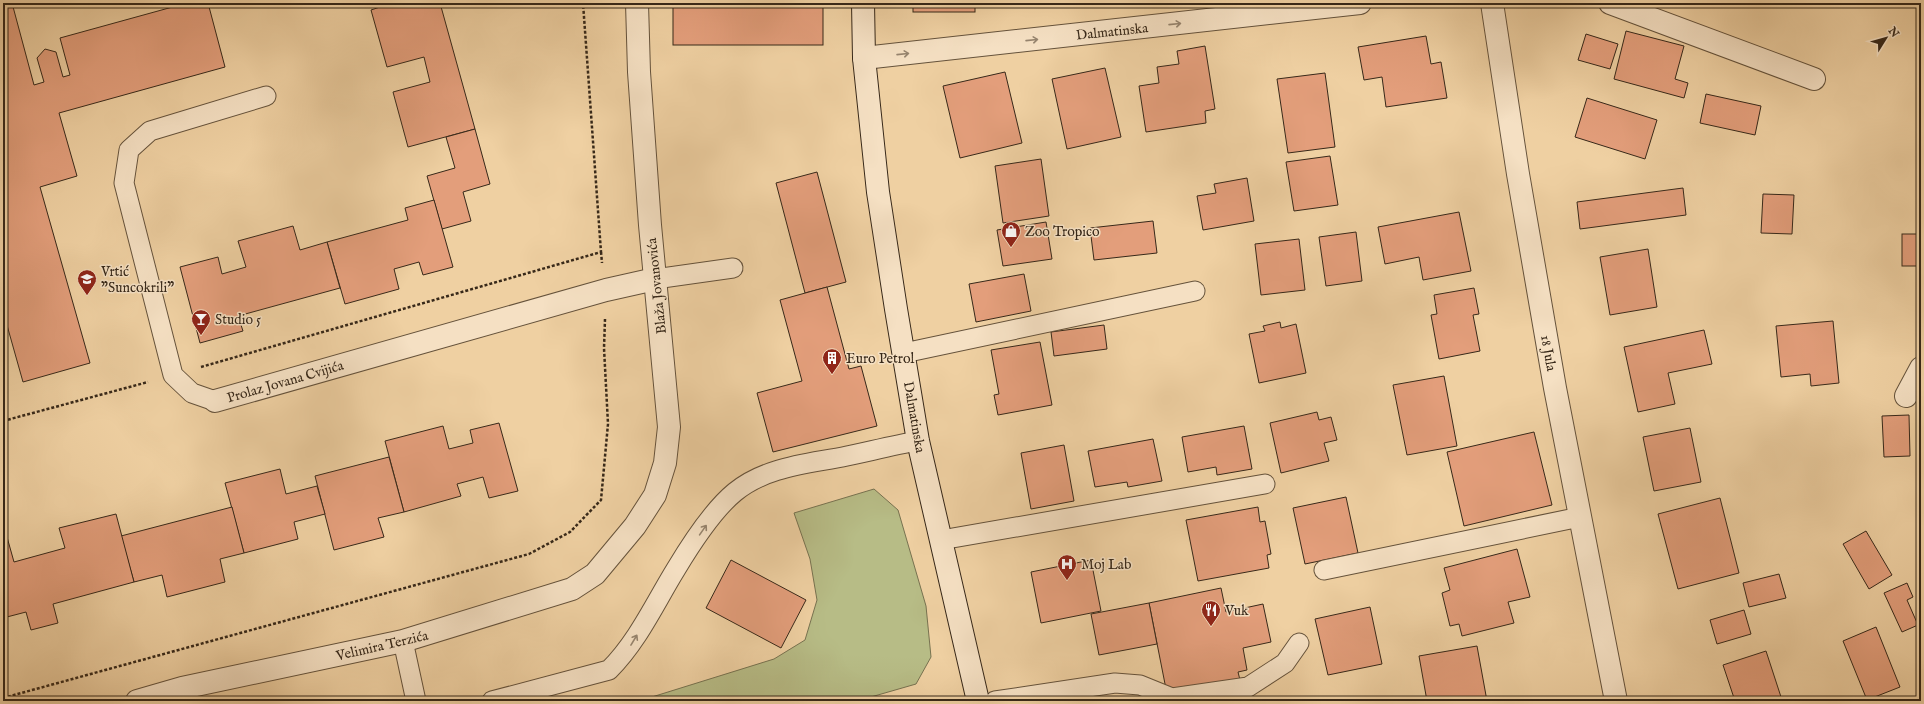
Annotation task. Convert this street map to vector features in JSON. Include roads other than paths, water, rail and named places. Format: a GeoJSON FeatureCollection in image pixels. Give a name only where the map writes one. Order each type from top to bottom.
{"type":"FeatureCollection","features":[{"type":"Feature","properties":{"kind":"street","name":"Blaža Jovanovića"},"geometry":{"type":"LineString","coordinates":[[612,554],[635,526],[655,495],[665,463],[669,428],[655,279],[640,79],[637,3]]}},
{"type":"Feature","properties":{"kind":"street","name":"Dalmatinska"},"geometry":{"type":"LineString","coordinates":[[863,3],[864,58],[878,192],[918,441],[978,701]]}},
{"type":"Feature","properties":{"kind":"street","name":"Dalmatinska"},"geometry":{"type":"LineString","coordinates":[[864,58],[1360,3]]}},
{"type":"Feature","properties":{"kind":"street","name":"18 Jula"},"geometry":{"type":"LineString","coordinates":[[1492,3],[1518,174],[1580,517],[1616,701]]}},
{"type":"Feature","properties":{"kind":"street"},"geometry":{"type":"LineString","coordinates":[[1610,3],[1814,79]]}},
{"type":"Feature","properties":{"kind":"street","name":"Prolaz Jovana Cvijića"},"geometry":{"type":"LineString","coordinates":[[215,401],[606,290],[655,279]]}},
{"type":"Feature","properties":{"kind":"street"},"geometry":{"type":"LineString","coordinates":[[1906,396],[1921,368]]}},
{"type":"Feature","properties":{"kind":"street","name":"Velimira Terzića"},"geometry":{"type":"LineString","coordinates":[[146,700],[182,688],[403,641],[572,589],[594,574],[612,554]]}},
{"type":"Feature","properties":{"kind":"lane","name":"Prolaz Jovana Cvijića"},"geometry":{"type":"LineString","coordinates":[[215,401],[192,394],[173,375],[124,183],[129,150],[150,131],[266,96]]}},
{"type":"Feature","properties":{"kind":"lane"},"geometry":{"type":"LineString","coordinates":[[655,279],[733,268]]}},
{"type":"Feature","properties":{"kind":"lane"},"geometry":{"type":"LineString","coordinates":[[904,353],[1195,291]]}},
{"type":"Feature","properties":{"kind":"lane"},"geometry":{"type":"LineString","coordinates":[[492,701],[609,670],[622,657],[632,643],[681,561],[714,514],[735,492],[759,478],[788,467],[918,441]]}},
{"type":"Feature","properties":{"kind":"lane"},"geometry":{"type":"LineString","coordinates":[[941,540],[1265,484]]}},
{"type":"Feature","properties":{"kind":"lane"},"geometry":{"type":"LineString","coordinates":[[1324,570],[1580,517]]}},
{"type":"Feature","properties":{"kind":"lane"},"geometry":{"type":"LineString","coordinates":[[403,641],[416,701]]}},
{"type":"Feature","properties":{"kind":"lane"},"geometry":{"type":"LineString","coordinates":[[995,701],[1115,683],[1140,685],[1172,698],[1248,687],[1285,663],[1299,643]]}},
{"type":"Feature","properties":{"kind":"place","name":"Zoo Tropico"},"geometry":{"type":"Point","coordinates":[1011,248]}},
{"type":"Feature","properties":{"kind":"place","name":"Vrtić \"Suncokrili\""},"geometry":{"type":"Point","coordinates":[87,296]}},
{"type":"Feature","properties":{"kind":"place","name":"Studio 5"},"geometry":{"type":"Point","coordinates":[201,336]}},
{"type":"Feature","properties":{"kind":"place","name":"Euro Petrol"},"geometry":{"type":"Point","coordinates":[832,375]}},
{"type":"Feature","properties":{"kind":"place","name":"Moj Lab"},"geometry":{"type":"Point","coordinates":[1067,581]}},
{"type":"Feature","properties":{"kind":"place","name":"Vuk"},"geometry":{"type":"Point","coordinates":[1211,627]}}]}
